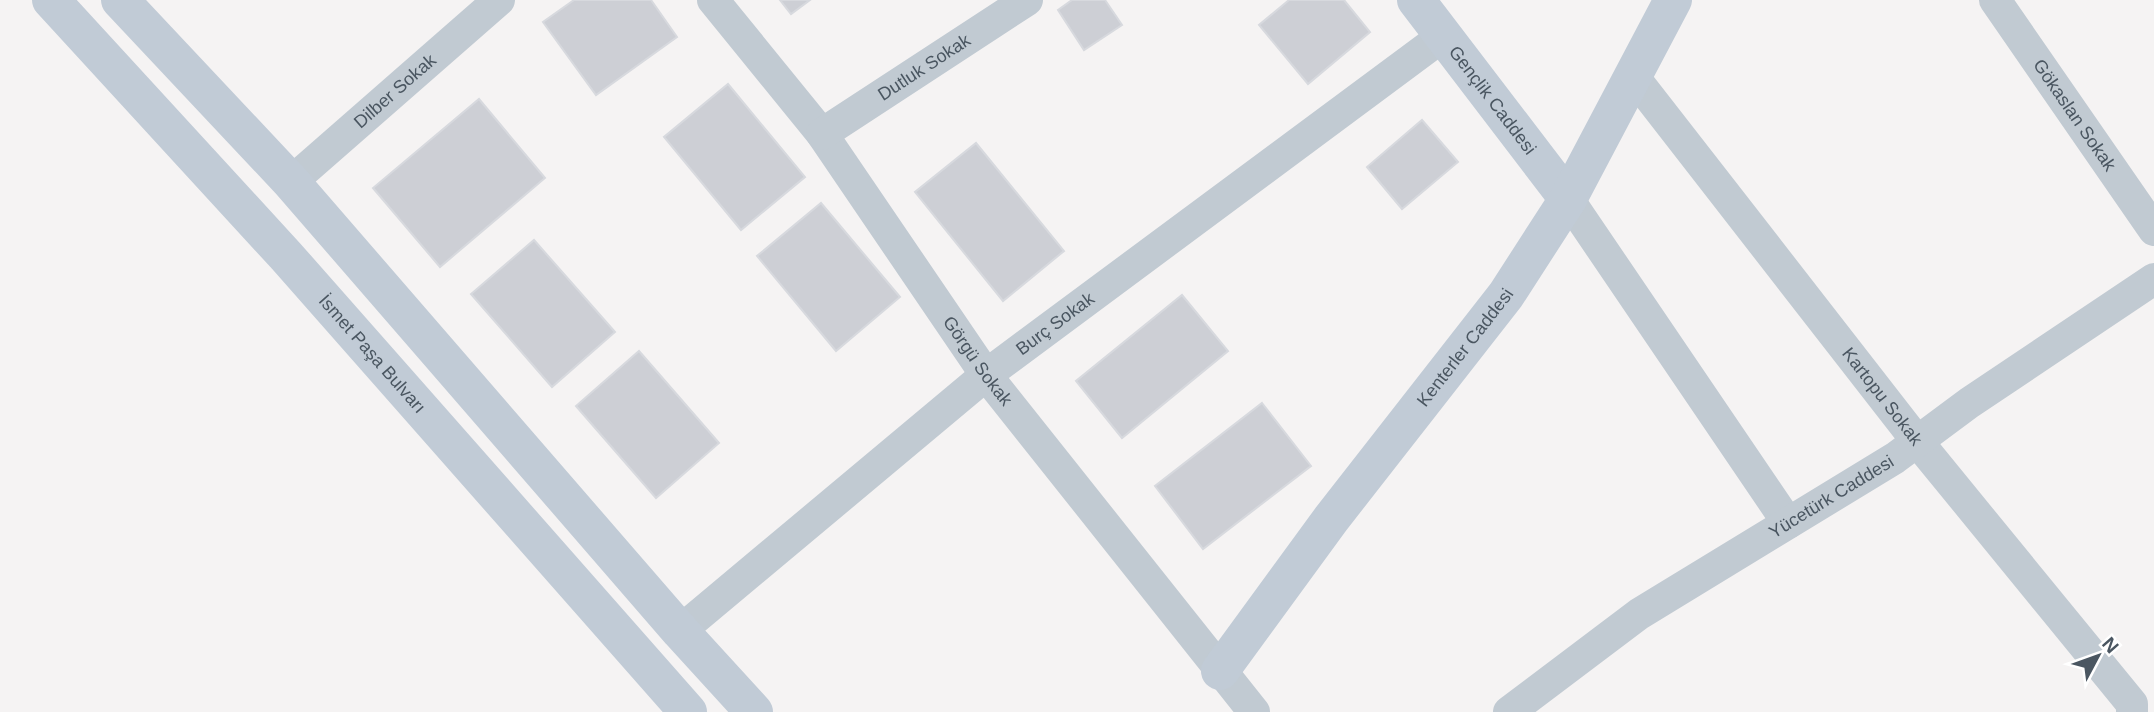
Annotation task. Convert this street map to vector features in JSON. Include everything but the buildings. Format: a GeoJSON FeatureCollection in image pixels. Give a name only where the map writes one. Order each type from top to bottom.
{"type":"FeatureCollection","features":[{"type":"Feature","properties":{"kind":"street","name":"İsmet Paşa Bulvarı"},"geometry":{"type":"LineString","coordinates":[[51,0],[295,267],[688,712]]}},
{"type":"Feature","properties":{"kind":"street"},"geometry":{"type":"LineString","coordinates":[[120,0],[291,182],[680,631],[754,712]]}},
{"type":"Feature","properties":{"kind":"street","name":"Dilber Sokak"},"geometry":{"type":"LineString","coordinates":[[291,182],[499,0]]}},
{"type":"Feature","properties":{"kind":"street","name":"Görgü Sokak"},"geometry":{"type":"LineString","coordinates":[[713,0],[822,134],[986,375],[1254,712]]}},
{"type":"Feature","properties":{"kind":"street","name":"Dutluk Sokak"},"geometry":{"type":"LineString","coordinates":[[822,134],[1027,0]]}},
{"type":"Feature","properties":{"kind":"street","name":"Gençlik Caddesi"},"geometry":{"type":"LineString","coordinates":[[1416,0],[1568,199]]}},
{"type":"Feature","properties":{"kind":"street","name":"Kenterler Caddesi"},"geometry":{"type":"LineString","coordinates":[[1220,671],[1331,519],[1506,295],[1568,199],[1673,0]]}},
{"type":"Feature","properties":{"kind":"street","name":"Gökaslan Sokak"},"geometry":{"type":"LineString","coordinates":[[1995,0],[2154,230]]}},
{"type":"Feature","properties":{"kind":"street","name":"Burç Sokak"},"geometry":{"type":"LineString","coordinates":[[680,631],[986,375],[1443,36]]}},
{"type":"Feature","properties":{"kind":"street","name":"Kartopu Sokak"},"geometry":{"type":"LineString","coordinates":[[1633,76],[1917,441],[2139,704]]}},
{"type":"Feature","properties":{"kind":"street"},"geometry":{"type":"LineString","coordinates":[[1568,199],[1788,523]]}},
{"type":"Feature","properties":{"kind":"street","name":"Yücetürk Caddesi"},"geometry":{"type":"LineString","coordinates":[[1508,712],[1639,614],[1895,458],[1969,402],[2154,279]]}}]}
